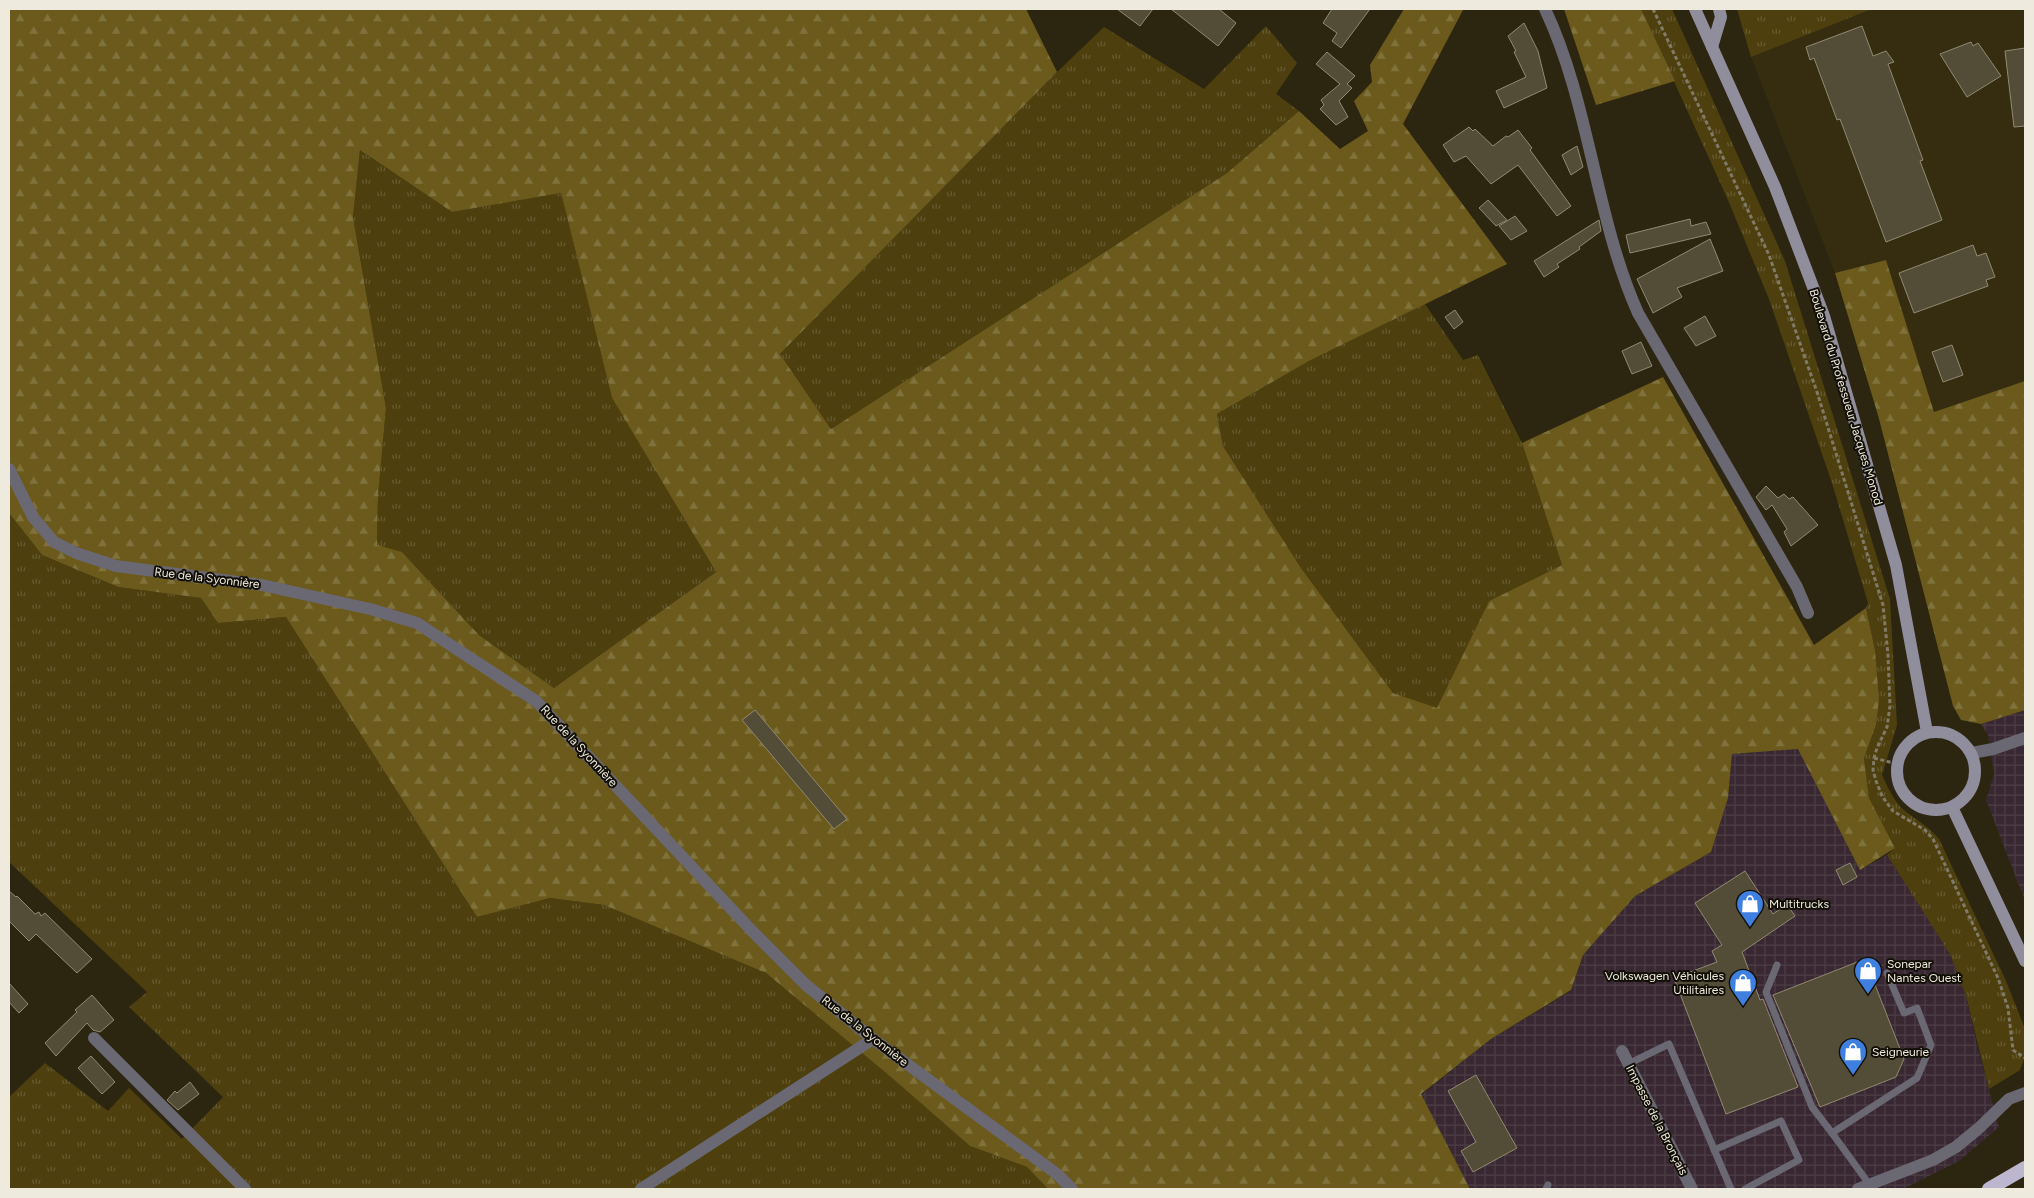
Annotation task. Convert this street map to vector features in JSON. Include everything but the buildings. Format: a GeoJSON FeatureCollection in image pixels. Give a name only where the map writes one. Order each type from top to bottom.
{"type":"FeatureCollection","features":[{"type":"Feature","properties":{"kind":"highway"},"geometry":{"type":"LineString","coordinates":[[1989,1189],[2025,1168]]}},
{"type":"Feature","properties":{"kind":"main road","name":"Boulevard du Professueur Jacques Monod"},"geometry":{"type":"LineString","coordinates":[[1695,9],[1775,186],[1824,316],[1896,565],[1927,732]]}},
{"type":"Feature","properties":{"kind":"main road"},"geometry":{"type":"LineString","coordinates":[[1712,47],[1721,17],[1719,9]]}},
{"type":"Feature","properties":{"kind":"main road"},"geometry":{"type":"LineString","coordinates":[[1940,731],[1953,734],[1964,742],[1972,753],[1975,771],[1971,790],[1963,800],[1952,807],[1939,810],[1926,809],[1914,804],[1904,795],[1898,784],[1896,770],[1898,758],[1905,746],[1914,737],[1927,732],[1940,731]]}},
{"type":"Feature","properties":{"kind":"main road"},"geometry":{"type":"LineString","coordinates":[[1952,807],[2025,961]]}},
{"type":"Feature","properties":{"kind":"street"},"geometry":{"type":"LineString","coordinates":[[1545,9],[1557,37],[1575,97],[1625,283],[1638,313],[1797,587],[1808,613]]}},
{"type":"Feature","properties":{"kind":"street","name":"Rue de la Syonnière"},"geometry":{"type":"LineString","coordinates":[[9,469],[33,517],[54,542],[76,554],[116,566],[262,585],[417,622],[536,701],[806,985],[873,1039],[1057,1174],[1072,1189]]}},
{"type":"Feature","properties":{"kind":"street"},"geometry":{"type":"LineString","coordinates":[[1972,753],[1993,749],[2025,738]]}},
{"type":"Feature","properties":{"kind":"street"},"geometry":{"type":"LineString","coordinates":[[94,1038],[245,1189]]}},
{"type":"Feature","properties":{"kind":"street"},"geometry":{"type":"LineString","coordinates":[[641,1189],[873,1039]]}},
{"type":"Feature","properties":{"kind":"street","name":"Impasse de la Bronçais"},"geometry":{"type":"LineString","coordinates":[[1622,1051],[1692,1189]]}},
{"type":"Feature","properties":{"kind":"street"},"geometry":{"type":"LineString","coordinates":[[1863,1187],[1933,1160],[1956,1147],[2009,1099],[2025,1093]]}},
{"type":"Feature","properties":{"kind":"lane"},"geometry":{"type":"LineString","coordinates":[[1777,965],[1766,992],[1812,1107],[1832,1133],[1863,1187]]}},
{"type":"Feature","properties":{"kind":"lane"},"geometry":{"type":"LineString","coordinates":[[1832,1133],[1917,1078],[1931,1046],[1917,1008],[1904,1013],[1887,973]]}},
{"type":"Feature","properties":{"kind":"lane"},"geometry":{"type":"LineString","coordinates":[[1628,1064],[1669,1044],[1731,1189]]}},
{"type":"Feature","properties":{"kind":"lane"},"geometry":{"type":"LineString","coordinates":[[1714,1150],[1781,1121],[1799,1160],[1746,1189]]}},
{"type":"Feature","properties":{"kind":"path"},"geometry":{"type":"LineString","coordinates":[[1653,9],[1769,255],[1816,392],[1883,605],[1888,655],[1890,706],[1887,727],[1874,758],[1876,781],[1882,796],[1893,811],[1925,830],[1933,839],[1998,978],[2008,1008],[2013,1050],[2025,1058]]}},
{"type":"Feature","properties":{"kind":"path"},"geometry":{"type":"LineString","coordinates":[[1874,758],[1897,764]]}},
{"type":"Feature","properties":{"kind":"shaded area"},"geometry":{"type":"Polygon","coordinates":[[[1869,9],[2025,9],[2025,381],[1934,412],[1886,260],[1835,273],[1751,57],[1869,9]]]}},
{"type":"Feature","properties":{"kind":"shaded area"},"geometry":{"type":"Polygon","coordinates":[[[2025,710],[2025,901],[1986,800],[1994,774],[1988,735],[1981,724],[2025,710]]]}},
{"type":"Feature","properties":{"kind":"shaded area"},"geometry":{"type":"Polygon","coordinates":[[[1798,748],[1860,870],[1887,855],[1950,953],[1966,996],[1999,1127],[1959,1161],[1903,1189],[1470,1189],[1421,1095],[1491,1039],[1571,991],[1583,955],[1635,896],[1711,852],[1728,798],[1732,754],[1798,748]]]}},
{"type":"Feature","properties":{"kind":"green space"},"geometry":{"type":"Polygon","coordinates":[[[9,9],[1026,9],[1057,72],[780,354],[831,429],[1227,173],[1299,111],[1340,149],[1368,131],[1354,101],[1372,82],[1370,65],[1404,9],[1474,9],[1463,10],[1403,124],[1507,264],[1309,361],[1217,414],[1223,446],[1301,568],[1393,693],[1437,708],[1489,601],[1562,565],[1522,443],[1663,377],[1814,645],[1866,608],[1875,650],[1879,700],[1876,725],[1864,758],[1869,798],[1895,848],[1860,870],[1798,749],[1732,754],[1728,798],[1711,852],[1635,896],[1583,955],[1571,990],[1491,1039],[1421,1094],[1470,1189],[1048,1189],[1027,1167],[970,1146],[891,1077],[766,973],[604,905],[550,898],[477,917],[286,617],[218,623],[201,598],[118,587],[42,555],[9,513],[9,9]],[[360,150],[353,217],[386,408],[378,496],[377,545],[402,552],[479,635],[554,688],[716,572],[612,398],[561,193],[452,212],[360,150]]]}},
{"type":"Feature","properties":{"kind":"green space"},"geometry":{"type":"Polygon","coordinates":[[[1564,9],[1641,9],[1675,81],[1596,105],[1564,9]]]}},
{"type":"Feature","properties":{"kind":"green space"},"geometry":{"type":"Polygon","coordinates":[[[1641,9],[1672,9],[1785,261],[1890,599],[1897,725],[1882,775],[1901,807],[1939,839],[2006,981],[2025,1029],[2025,1056],[2020,1070],[1989,1089],[1966,996],[1950,954],[1887,855],[1895,848],[1869,798],[1864,758],[1876,725],[1875,650],[1866,608],[1868,603],[1832,483],[1769,299],[1728,200],[1641,9]]]}},
{"type":"Feature","properties":{"kind":"green space"},"geometry":{"type":"Polygon","coordinates":[[[1737,9],[1869,9],[1869,10],[1751,57],[1737,9]]]}},
{"type":"Feature","properties":{"kind":"green space"},"geometry":{"type":"Polygon","coordinates":[[[1266,26],[1297,63],[1276,94],[1299,111],[1227,173],[831,429],[780,354],[1057,72],[1104,27],[1204,89],[1266,26]]]}},
{"type":"Feature","properties":{"kind":"green space"},"geometry":{"type":"Polygon","coordinates":[[[360,150],[452,212],[561,193],[612,398],[716,572],[554,688],[479,635],[402,552],[377,546],[378,496],[386,408],[353,217],[360,150]]]}},
{"type":"Feature","properties":{"kind":"green space"},"geometry":{"type":"Polygon","coordinates":[[[1886,260],[1934,412],[2025,381],[2025,710],[1981,724],[1961,720],[1953,706],[1878,415],[1835,273],[1886,260]]]}},
{"type":"Feature","properties":{"kind":"green space"},"geometry":{"type":"Polygon","coordinates":[[[1425,304],[1463,360],[1478,355],[1522,443],[1562,565],[1489,601],[1437,709],[1393,693],[1301,568],[1223,446],[1217,414],[1309,361],[1425,304]]]}},
{"type":"Feature","properties":{"kind":"green space"},"geometry":{"type":"Polygon","coordinates":[[[9,513],[42,555],[118,587],[201,598],[218,623],[286,617],[477,917],[550,898],[604,905],[766,973],[892,1077],[970,1146],[1027,1167],[1048,1189],[9,1189],[9,1097],[45,1063],[108,1111],[129,1088],[182,1139],[223,1097],[129,1007],[147,992],[9,862],[9,513]]]}},
{"type":"Feature","properties":{"kind":"place","name":"Multitrucks"},"geometry":{"type":"Point","coordinates":[1750,928]}},
{"type":"Feature","properties":{"kind":"place","name":"Sonepar Nantes Ouest"},"geometry":{"type":"Point","coordinates":[1868,995]}},
{"type":"Feature","properties":{"kind":"place","name":"Volkswagen Véhicules Utilitaires"},"geometry":{"type":"Point","coordinates":[1743,1007]}},
{"type":"Feature","properties":{"kind":"place","name":"Seigneurie"},"geometry":{"type":"Point","coordinates":[1853,1076]}}]}
